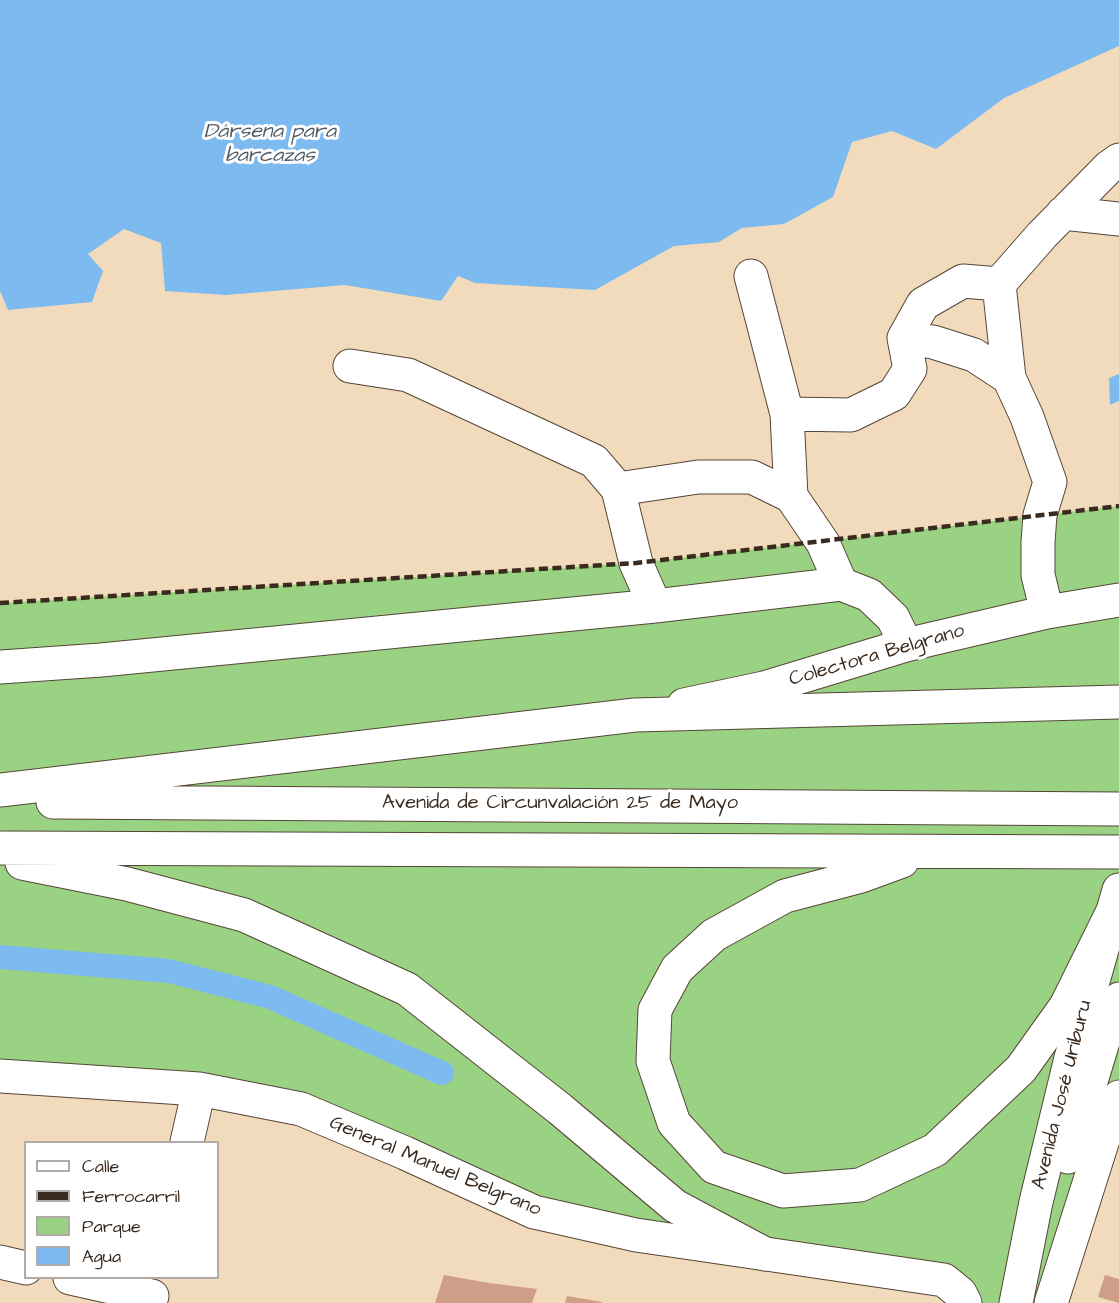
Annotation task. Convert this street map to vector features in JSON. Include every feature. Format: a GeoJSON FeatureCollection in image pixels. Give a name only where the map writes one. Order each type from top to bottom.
{"type":"FeatureCollection","features":[{"type":"Feature","properties":{"kind":"main road"},"geometry":{"type":"LineString","coordinates":[[1047,612],[1038,575],[1038,542],[1040,515],[1050,482],[1027,417],[1009,378],[999,284],[1063,213],[1119,160]]}},
{"type":"Feature","properties":{"kind":"main road"},"geometry":{"type":"LineString","coordinates":[[1063,213],[1119,219]]}},
{"type":"Feature","properties":{"kind":"main road"},"geometry":{"type":"LineString","coordinates":[[751,276],[787,414],[792,496],[823,543],[841,584]]}},
{"type":"Feature","properties":{"kind":"main road"},"geometry":{"type":"LineString","coordinates":[[787,414],[851,415],[894,394],[910,369],[904,338],[924,304],[963,281],[999,284]]}},
{"type":"Feature","properties":{"kind":"main road"},"geometry":{"type":"LineString","coordinates":[[904,338],[933,342],[974,355],[1009,378]]}},
{"type":"Feature","properties":{"kind":"main road"},"geometry":{"type":"LineString","coordinates":[[350,366],[408,375],[541,438],[594,460],[618,489],[636,563],[655,606]]}},
{"type":"Feature","properties":{"kind":"main road"},"geometry":{"type":"LineString","coordinates":[[618,489],[698,477],[752,477],[792,496]]}},
{"type":"Feature","properties":{"kind":"main road"},"geometry":{"type":"LineString","coordinates":[[0,667],[101,660],[374,631],[655,606],[841,584],[869,594],[893,618],[906,645]]}},
{"type":"Feature","properties":{"kind":"main road","name":"Colectora Belgrano"},"geometry":{"type":"LineString","coordinates":[[635,715],[764,688],[906,645],[1047,612],[1119,600]]}},
{"type":"Feature","properties":{"kind":"main road"},"geometry":{"type":"LineString","coordinates":[[0,790],[635,715],[1119,702]]}},
{"type":"Feature","properties":{"kind":"main road","name":"Avenida de Circunvalación 25 de Mayo"},"geometry":{"type":"LineString","coordinates":[[0,801],[982,806],[1119,809]]}},
{"type":"Feature","properties":{"kind":"main road"},"geometry":{"type":"LineString","coordinates":[[0,848],[921,854],[1119,852]]}},
{"type":"Feature","properties":{"kind":"main road"},"geometry":{"type":"LineString","coordinates":[[921,854],[861,876],[785,896],[714,935],[677,969],[655,1010],[652,1061],[674,1123],[714,1167],[783,1191],[860,1185],[935,1150],[1021,1069],[1066,1006],[1115,901]]}},
{"type":"Feature","properties":{"kind":"main road"},"geometry":{"type":"LineString","coordinates":[[0,858],[127,884],[244,915],[407,989],[560,1109],[675,1206],[765,1254]]}},
{"type":"Feature","properties":{"kind":"main road","name":"Avenida José Uriburu"},"geometry":{"type":"LineString","coordinates":[[1016,1303],[1036,1202],[1115,901]]}},
{"type":"Feature","properties":{"kind":"main road","name":"Avenida José Uriburu"},"geometry":{"type":"LineString","coordinates":[[1016,1303],[1056,1198],[1109,1022],[1119,999]]}},
{"type":"Feature","properties":{"kind":"main road","name":"General Manuel Belgrano"},"geometry":{"type":"LineString","coordinates":[[0,1077],[199,1089],[301,1109],[405,1153],[534,1212],[636,1235],[944,1280],[960,1293],[965,1303]]}},
{"type":"Feature","properties":{"kind":"main road"},"geometry":{"type":"LineString","coordinates":[[187,1141],[199,1089]]}},
{"type":"Feature","properties":{"kind":"main road"},"geometry":{"type":"LineString","coordinates":[[1052,1303],[1107,1127],[1119,1097]]}},
{"type":"Feature","properties":{"kind":"main road"},"geometry":{"type":"LineString","coordinates":[[0,1262],[24,1268]]}},
{"type":"Feature","properties":{"kind":"main road"},"geometry":{"type":"LineString","coordinates":[[76,1279],[153,1292]]}},
{"type":"Feature","properties":{"kind":"green space"},"geometry":{"type":"Polygon","coordinates":[[[1119,506],[1119,1097],[1051,1303],[965,1303],[960,1293],[636,1235],[301,1109],[0,1076],[0,603],[636,563],[1119,506]]]}},
{"type":"Feature","properties":{"kind":"water","name":"Dársena para barcazas"},"geometry":{"type":"Polygon","coordinates":[[[0,0],[1119,0],[1119,46],[1004,98],[936,149],[892,131],[852,142],[833,197],[784,224],[742,228],[719,242],[674,246],[595,290],[475,283],[458,276],[441,301],[345,285],[226,295],[165,291],[161,243],[124,229],[88,254],[103,271],[92,302],[8,310],[0,291],[0,0]]]}},
{"type":"Feature","properties":{"kind":"water"},"geometry":{"type":"Polygon","coordinates":[[[1119,374],[1119,401],[1110,405],[1109,378],[1119,374]]]}},
{"type":"Feature","properties":{"kind":"building"},"geometry":{"type":"Polygon","coordinates":[[[444,1275],[537,1289],[532,1303],[435,1303],[444,1275]]]}},
{"type":"Feature","properties":{"kind":"building"},"geometry":{"type":"Polygon","coordinates":[[[1105,1275],[1119,1279],[1119,1303],[1098,1297],[1105,1275]]]}},
{"type":"Feature","properties":{"kind":"building"},"geometry":{"type":"Polygon","coordinates":[[[567,1296],[602,1302],[602,1303],[565,1303],[567,1296]]]}},
{"type":"Feature","properties":{"kind":"waterway"},"geometry":{"type":"LineString","coordinates":[[0,957],[169,971],[270,997],[442,1073]]}},
{"type":"Feature","properties":{"kind":"railway"},"geometry":{"type":"LineString","coordinates":[[0,603],[636,563],[1119,506]]}}]}
